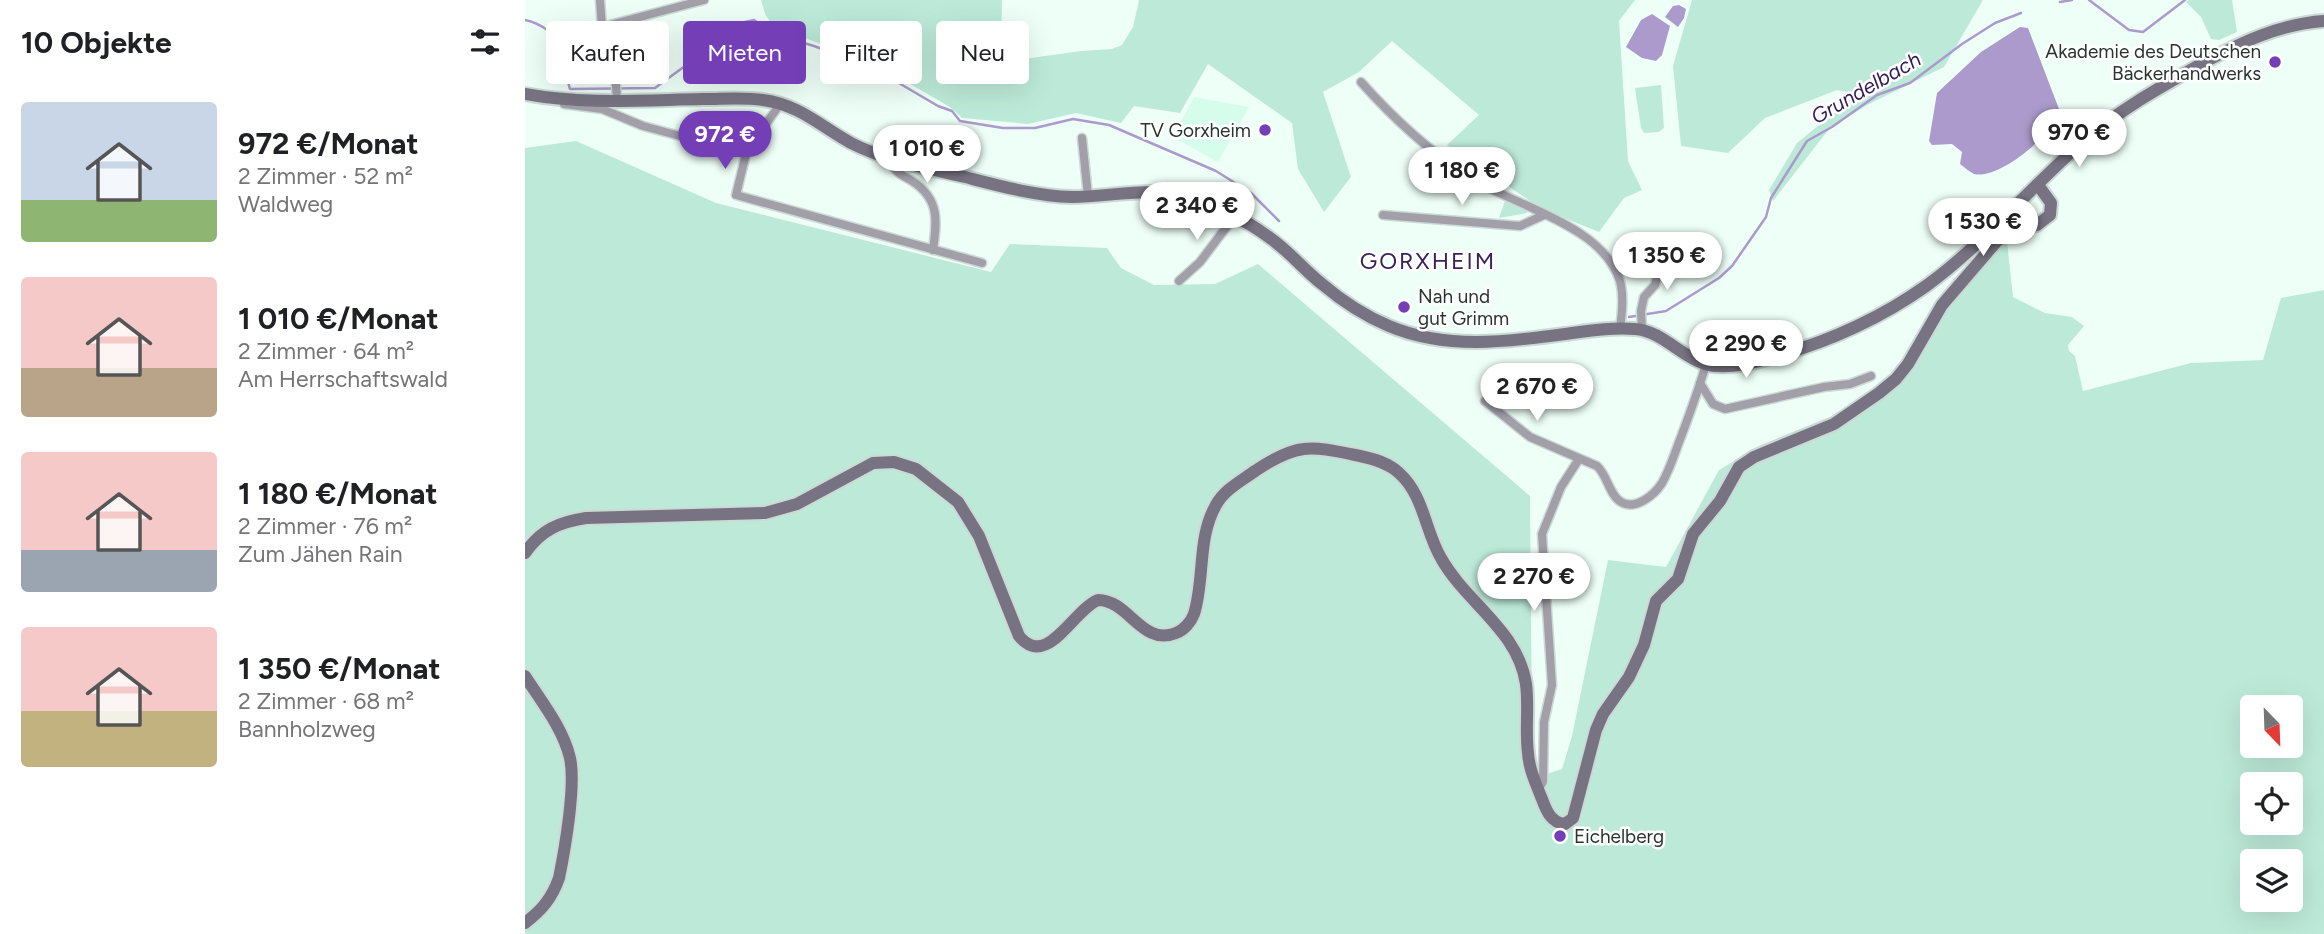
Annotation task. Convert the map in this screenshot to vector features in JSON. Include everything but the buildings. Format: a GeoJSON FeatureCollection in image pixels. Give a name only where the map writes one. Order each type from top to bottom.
{"type":"FeatureCollection","features":[{"type":"Feature","properties":{"kind":"street"},"geometry":{"type":"LineString","coordinates":[[600,0],[602,21]]}},
{"type":"Feature","properties":{"kind":"street"},"geometry":{"type":"LineString","coordinates":[[625,21],[704,0]]}},
{"type":"Feature","properties":{"kind":"street"},"geometry":{"type":"LineString","coordinates":[[1641,320],[1663,338],[1706,364],[1727,365],[1764,360],[1790,352],[1875,317],[1915,294],[1946,271],[2087,138],[2113,117],[2156,90],[2253,38],[2297,24],[2324,20]]}},
{"type":"Feature","properties":{"kind":"street"},"geometry":{"type":"LineString","coordinates":[[1361,82],[1393,118],[1470,177],[1580,233],[1608,259],[1621,286],[1620,328]]}},
{"type":"Feature","properties":{"kind":"street"},"geometry":{"type":"LineString","coordinates":[[614,84],[616,93]]}},
{"type":"Feature","properties":{"kind":"street"},"geometry":{"type":"LineString","coordinates":[[540,97],[616,93],[753,99],[781,103],[810,116],[852,143],[889,159],[1037,194],[1089,196],[1152,191],[1175,194],[1200,201],[1270,237],[1323,285],[1351,306],[1389,326],[1417,335],[1459,342],[1509,341],[1620,328],[1641,320]]}},
{"type":"Feature","properties":{"kind":"street"},"geometry":{"type":"LineString","coordinates":[[525,94],[557,104],[602,109],[643,126],[747,150]]}},
{"type":"Feature","properties":{"kind":"street"},"geometry":{"type":"LineString","coordinates":[[781,103],[747,150],[736,195],[982,262]]}},
{"type":"Feature","properties":{"kind":"street"},"geometry":{"type":"LineString","coordinates":[[1082,138],[1089,196]]}},
{"type":"Feature","properties":{"kind":"street"},"geometry":{"type":"LineString","coordinates":[[889,159],[894,171],[920,187],[934,208],[937,222],[933,250]]}},
{"type":"Feature","properties":{"kind":"street"},"geometry":{"type":"LineString","coordinates":[[525,553],[544,531],[564,521],[586,518],[765,513],[797,504],[873,463],[894,462],[916,468],[958,502],[979,536],[1019,636],[1025,644],[1032,647],[1052,642],[1085,607],[1098,600],[1115,603],[1151,634],[1161,636],[1183,630],[1194,614],[1208,523],[1223,494],[1274,458],[1291,450],[1313,449],[1363,457],[1387,464],[1409,484],[1425,516],[1441,559],[1501,630],[1516,653],[1526,685],[1528,753],[1538,790],[1546,810],[1555,821],[1565,824],[1573,818],[1596,730],[1603,714],[1633,669],[1647,636],[1656,601],[1682,573],[1693,534],[1716,508],[1739,467],[1754,457],[1834,424],[1896,379],[1915,355],[1942,305],[1997,241],[2012,232],[2037,225],[2050,215],[2051,203],[2038,186]]}},
{"type":"Feature","properties":{"kind":"street"},"geometry":{"type":"LineString","coordinates":[[1384,215],[1520,226],[1544,215]]}},
{"type":"Feature","properties":{"kind":"street"},"geometry":{"type":"LineString","coordinates":[[1179,281],[1200,262],[1234,217]]}},
{"type":"Feature","properties":{"kind":"street"},"geometry":{"type":"LineString","coordinates":[[1641,320],[1643,298],[1655,285],[1661,263]]}},
{"type":"Feature","properties":{"kind":"street"},"geometry":{"type":"LineString","coordinates":[[1485,401],[1530,437],[1600,469],[1619,501],[1630,505],[1652,495],[1661,484],[1706,364]]}},
{"type":"Feature","properties":{"kind":"street"},"geometry":{"type":"LineString","coordinates":[[1700,383],[1713,404],[1725,409],[1824,387],[1850,384],[1871,376]]}},
{"type":"Feature","properties":{"kind":"street"},"geometry":{"type":"LineString","coordinates":[[1538,790],[1543,774],[1544,722],[1552,685],[1542,534],[1561,486],[1579,459]]}},
{"type":"Feature","properties":{"kind":"street"},"geometry":{"type":"LineString","coordinates":[[525,676],[564,741],[572,776],[559,878],[544,908],[525,923]]}},
{"type":"Feature","properties":{"kind":"shaded area"},"geometry":{"type":"Polygon","coordinates":[[[761,0],[1002,0],[1002,21],[936,21],[936,84],[1029,84],[1029,58],[1112,49],[1122,45],[1133,27],[1139,0],[1635,0],[1619,21],[1628,161],[1642,190],[1624,198],[1599,232],[1542,209],[1447,145],[1479,115],[1392,41],[1359,72],[1323,92],[1351,177],[1324,212],[1298,169],[1292,123],[1208,64],[1180,113],[1134,106],[1121,123],[1076,113],[1028,124],[962,118],[950,107],[910,84],[922,84],[922,21],[820,21],[820,44],[806,38],[806,21],[770,21],[761,0]]]}},
{"type":"Feature","properties":{"kind":"shaded area"},"geometry":{"type":"Polygon","coordinates":[[[1692,0],[1983,0],[1944,67],[1867,105],[1829,129],[1773,201],[1769,190],[1797,143],[1857,94],[1837,90],[1765,118],[1728,153],[1681,146],[1673,66],[1692,0]]]}},
{"type":"Feature","properties":{"kind":"shaded area"},"geometry":{"type":"Polygon","coordinates":[[[2232,0],[2237,32],[2219,40],[2211,39],[2201,17],[2186,2],[2232,0]]]}},
{"type":"Feature","properties":{"kind":"shaded area"},"geometry":{"type":"Polygon","coordinates":[[[1679,5],[1686,9],[1678,27],[1665,17],[1673,6],[1679,5]]]}},
{"type":"Feature","properties":{"kind":"shaded area"},"geometry":{"type":"Polygon","coordinates":[[[1652,14],[1670,26],[1662,55],[1656,61],[1642,58],[1626,47],[1641,20],[1652,14]]]}},
{"type":"Feature","properties":{"kind":"shaded area"},"geometry":{"type":"Polygon","coordinates":[[[2020,27],[2028,28],[2059,109],[2056,119],[2025,153],[1997,170],[1974,174],[1960,164],[1962,152],[1952,144],[1932,145],[1929,141],[1937,93],[1981,52],[2020,27]]]}},
{"type":"Feature","properties":{"kind":"shaded area"},"geometry":{"type":"Polygon","coordinates":[[[1661,85],[1664,128],[1659,132],[1644,133],[1635,88],[1661,85]]]}},
{"type":"Feature","properties":{"kind":"shaded area"},"geometry":{"type":"Polygon","coordinates":[[[1194,97],[1249,107],[1218,162],[1173,137],[1194,97]]]}},
{"type":"Feature","properties":{"kind":"shaded area"},"geometry":{"type":"Polygon","coordinates":[[[576,141],[716,203],[991,272],[1010,244],[1107,248],[1121,268],[1154,285],[1215,284],[1258,264],[1530,496],[1532,731],[1537,777],[1562,769],[1572,736],[1608,560],[1666,567],[1719,470],[1761,445],[1842,412],[1874,391],[1895,374],[1947,303],[2007,241],[2013,297],[2045,313],[2072,317],[2084,326],[2068,345],[2069,351],[2075,356],[2083,391],[2191,363],[2263,360],[2281,298],[2324,290],[2324,934],[525,934],[525,148],[576,141]]]}},
{"type":"Feature","properties":{"kind":"shaded area"},"geometry":{"type":"Polygon","coordinates":[[[1506,198],[1527,209],[1527,213],[1499,218],[1506,198]]]}},
{"type":"Feature","properties":{"kind":"waterway","name":"Grundelbach"},"geometry":{"type":"LineString","coordinates":[[2060,2],[2072,0]]}},
{"type":"Feature","properties":{"kind":"waterway","name":"Grundelbach"},"geometry":{"type":"LineString","coordinates":[[2089,0],[2129,30],[2143,32],[2185,0]]}},
{"type":"Feature","properties":{"kind":"waterway","name":"Grundelbach"},"geometry":{"type":"LineString","coordinates":[[1629,317],[1666,311],[1719,278],[1732,266],[1766,217],[1771,198],[1807,141],[1877,95],[1910,83],[1995,23],[2021,13]]}},
{"type":"Feature","properties":{"kind":"waterway"},"geometry":{"type":"LineString","coordinates":[[525,20],[548,31],[561,45],[565,54],[570,89],[655,88],[745,22],[754,20],[773,34],[875,69],[938,106],[952,111],[960,121],[1003,128],[1035,128],[1073,119],[1109,125],[1216,171],[1251,193],[1279,221]]}},
{"type":"Feature","properties":{"kind":"place","name":"Akademie des Deutschen Bäckerhandwerks"},"geometry":{"type":"Point","coordinates":[2275,62]}},
{"type":"Feature","properties":{"kind":"place","name":"TV Gorxheim"},"geometry":{"type":"Point","coordinates":[1265,130]}},
{"type":"Feature","properties":{"kind":"place","name":"Nah und gut Grimm"},"geometry":{"type":"Point","coordinates":[1404,307]}},
{"type":"Feature","properties":{"kind":"place","name":"Eichelberg"},"geometry":{"type":"Point","coordinates":[1560,836]}},
{"type":"Feature","properties":{"kind":"district","name":"GORXHEIM"},"geometry":{"type":"Point","coordinates":[1428,261]}}]}
